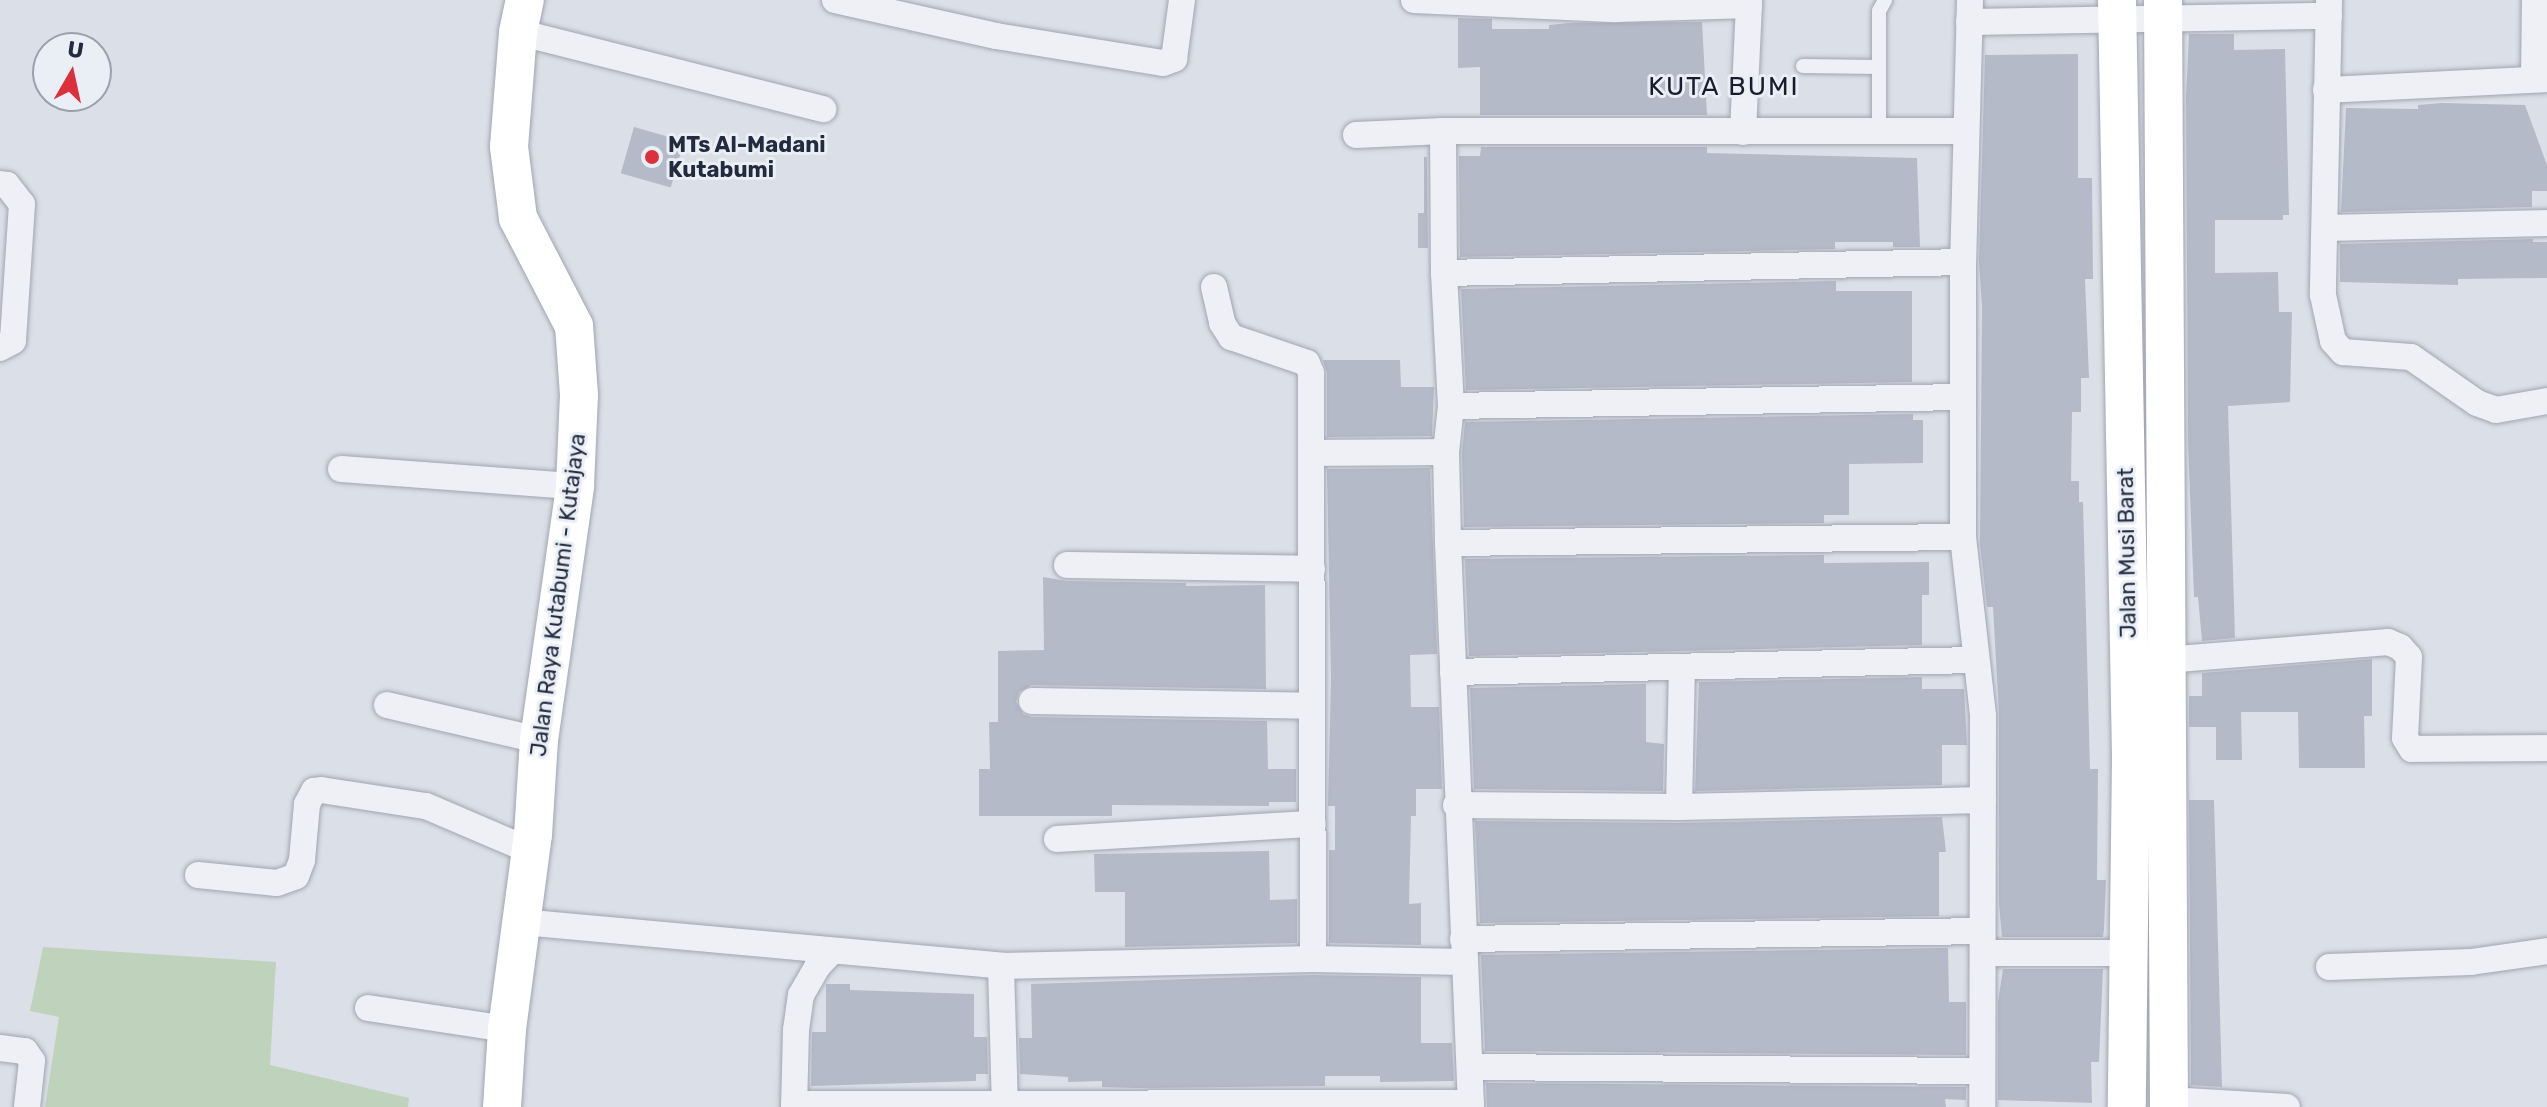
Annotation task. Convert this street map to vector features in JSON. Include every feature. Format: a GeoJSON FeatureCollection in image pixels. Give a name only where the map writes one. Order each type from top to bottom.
{"type":"FeatureCollection","features":[{"type":"Feature","properties":{"kind":"street"},"geometry":{"type":"LineString","coordinates":[[835,0],[996,36],[1163,63],[1174,59],[1182,0]]}},
{"type":"Feature","properties":{"kind":"street"},"geometry":{"type":"LineString","coordinates":[[1414,0],[1616,9],[1749,2],[1743,132]]}},
{"type":"Feature","properties":{"kind":"street"},"geometry":{"type":"LineString","coordinates":[[2326,90],[2541,79],[2535,0]]}},
{"type":"Feature","properties":{"kind":"street"},"geometry":{"type":"LineString","coordinates":[[1982,1107],[1983,716],[1974,660],[1963,537],[1963,262],[1970,11],[2329,8],[2323,295],[2333,341],[2343,352],[2411,357],[2477,403],[2496,410],[2517,409],[2547,401]]}},
{"type":"Feature","properties":{"kind":"street","name":"Jalan Musi Barat"},"geometry":{"type":"LineString","coordinates":[[2127,1107],[2128,953],[2147,662],[2163,10]]}},
{"type":"Feature","properties":{"kind":"street","name":"Jalan Musi Barat"},"geometry":{"type":"LineString","coordinates":[[2117,11],[2147,662],[2167,952],[2169,1103]]}},
{"type":"Feature","properties":{"kind":"street"},"geometry":{"type":"LineString","coordinates":[[521,16],[823,109]]}},
{"type":"Feature","properties":{"kind":"street","name":"Jalan Raya Kutabumi - Kutajaya"},"geometry":{"type":"LineString","coordinates":[[502,1107],[507,1029],[531,851],[539,740],[575,486],[579,395],[574,326],[518,218],[509,147],[521,16]]}},
{"type":"Feature","properties":{"kind":"street"},"geometry":{"type":"LineString","coordinates":[[832,951],[817,967],[801,995],[794,1106],[1471,1105],[1456,805],[1448,543],[1446,452],[1451,406],[1444,273],[1443,131]]}},
{"type":"Feature","properties":{"kind":"street"},"geometry":{"type":"LineString","coordinates":[[1356,135],[1443,131],[1965,131]]}},
{"type":"Feature","properties":{"kind":"street"},"geometry":{"type":"LineString","coordinates":[[0,184],[7,185],[22,204],[13,341],[0,348]]}},
{"type":"Feature","properties":{"kind":"street"},"geometry":{"type":"LineString","coordinates":[[2326,228],[2547,223]]}},
{"type":"Feature","properties":{"kind":"street"},"geometry":{"type":"LineString","coordinates":[[1444,273],[1963,262]]}},
{"type":"Feature","properties":{"kind":"street"},"geometry":{"type":"LineString","coordinates":[[1214,287],[1222,323],[1231,337],[1307,363],[1311,373],[1313,959]]}},
{"type":"Feature","properties":{"kind":"street"},"geometry":{"type":"LineString","coordinates":[[1451,406],[1962,397]]}},
{"type":"Feature","properties":{"kind":"street"},"geometry":{"type":"LineString","coordinates":[[1311,453],[1446,452]]}},
{"type":"Feature","properties":{"kind":"street"},"geometry":{"type":"LineString","coordinates":[[341,469],[575,486]]}},
{"type":"Feature","properties":{"kind":"street"},"geometry":{"type":"LineString","coordinates":[[1448,543],[1963,537]]}},
{"type":"Feature","properties":{"kind":"street"},"geometry":{"type":"LineString","coordinates":[[1067,565],[1312,569]]}},
{"type":"Feature","properties":{"kind":"street"},"geometry":{"type":"LineString","coordinates":[[2147,662],[2388,642],[2400,647],[2409,657],[2405,738],[2412,749],[2547,748]]}},
{"type":"Feature","properties":{"kind":"street"},"geometry":{"type":"LineString","coordinates":[[1453,672],[1974,660]]}},
{"type":"Feature","properties":{"kind":"street"},"geometry":{"type":"LineString","coordinates":[[1679,807],[1682,667]]}},
{"type":"Feature","properties":{"kind":"street"},"geometry":{"type":"LineString","coordinates":[[1032,701],[1311,706]]}},
{"type":"Feature","properties":{"kind":"street"},"geometry":{"type":"LineString","coordinates":[[387,705],[539,740]]}},
{"type":"Feature","properties":{"kind":"street"},"geometry":{"type":"LineString","coordinates":[[198,875],[277,883],[296,876],[302,860],[307,804],[314,791],[321,790],[426,806],[531,851]]}},
{"type":"Feature","properties":{"kind":"street"},"geometry":{"type":"LineString","coordinates":[[1456,805],[1679,807],[1983,800]]}},
{"type":"Feature","properties":{"kind":"street"},"geometry":{"type":"LineString","coordinates":[[1057,839],[1313,824]]}},
{"type":"Feature","properties":{"kind":"street"},"geometry":{"type":"LineString","coordinates":[[522,922],[1001,966],[1313,959],[1464,950],[1983,942],[2128,953],[2167,952]]}},
{"type":"Feature","properties":{"kind":"street"},"geometry":{"type":"LineString","coordinates":[[2329,967],[2471,962],[2547,951]]}},
{"type":"Feature","properties":{"kind":"street"},"geometry":{"type":"LineString","coordinates":[[1001,966],[1005,1104]]}},
{"type":"Feature","properties":{"kind":"street"},"geometry":{"type":"LineString","coordinates":[[368,1008],[507,1029]]}},
{"type":"Feature","properties":{"kind":"street"},"geometry":{"type":"LineString","coordinates":[[0,1048],[25,1051],[32,1061],[27,1107]]}},
{"type":"Feature","properties":{"kind":"street"},"geometry":{"type":"LineString","coordinates":[[1471,1067],[1980,1071]]}},
{"type":"Feature","properties":{"kind":"street"},"geometry":{"type":"LineString","coordinates":[[2169,1103],[2287,1107]]}},
{"type":"Feature","properties":{"kind":"lane"},"geometry":{"type":"LineString","coordinates":[[1879,132],[1879,11],[1885,0]]}},
{"type":"Feature","properties":{"kind":"lane"},"geometry":{"type":"LineString","coordinates":[[1803,66],[1878,67]]}},
{"type":"Feature","properties":{"kind":"green space"},"geometry":{"type":"Polygon","coordinates":[[[43,947],[276,962],[270,1065],[409,1098],[408,1107],[45,1107],[59,1017],[30,1011],[43,947]]]}},
{"type":"Feature","properties":{"kind":"building"},"geometry":{"type":"Polygon","coordinates":[[[1458,18],[1492,19],[1492,29],[1549,29],[1549,25],[1570,23],[1702,22],[1707,115],[1480,115],[1480,67],[1458,68],[1458,18]]]}},
{"type":"Feature","properties":{"kind":"building"},"geometry":{"type":"Polygon","coordinates":[[[2189,34],[2234,34],[2234,50],[2285,49],[2289,215],[2283,215],[2283,220],[2215,220],[2215,273],[2278,272],[2279,312],[2292,312],[2290,402],[2228,406],[2235,638],[2202,641],[2198,597],[2194,597],[2188,442],[2186,97],[2189,34]]]}},
{"type":"Feature","properties":{"kind":"building"},"geometry":{"type":"Polygon","coordinates":[[[2078,54],[2078,178],[2092,178],[2093,279],[2085,279],[2089,378],[2081,378],[2081,412],[2072,412],[2071,481],[2079,481],[2079,502],[2083,502],[2090,769],[2098,769],[2097,880],[2106,880],[2104,929],[2103,937],[2002,937],[1999,904],[1999,714],[1993,607],[1987,607],[1980,543],[1982,307],[1979,262],[1985,55],[2078,54]]]}},
{"type":"Feature","properties":{"kind":"building"},"geometry":{"type":"Polygon","coordinates":[[[2418,105],[2525,105],[2547,165],[2547,191],[2532,191],[2532,207],[2341,212],[2346,108],[2418,109],[2418,105]]]}},
{"type":"Feature","properties":{"kind":"building","name":"MTs Al-Madani Kutabumi"},"geometry":{"type":"Polygon","coordinates":[[[634,127],[684,141],[671,187],[621,173],[634,127]]]}},
{"type":"Feature","properties":{"kind":"building"},"geometry":{"type":"Polygon","coordinates":[[[1481,147],[1707,147],[1707,153],[1917,158],[1920,247],[1893,247],[1893,242],[1835,242],[1835,249],[1460,257],[1459,156],[1480,156],[1481,147]]]}},
{"type":"Feature","properties":{"kind":"building"},"geometry":{"type":"Polygon","coordinates":[[[1424,157],[1427,157],[1428,248],[1418,248],[1418,213],[1424,213],[1424,157]]]}},
{"type":"Feature","properties":{"kind":"building"},"geometry":{"type":"Polygon","coordinates":[[[2533,239],[2533,242],[2547,242],[2547,278],[2458,279],[2458,285],[2340,282],[2340,244],[2533,239]]]}},
{"type":"Feature","properties":{"kind":"building"},"geometry":{"type":"Polygon","coordinates":[[[1836,281],[1836,291],[1912,291],[1912,382],[1466,390],[1461,289],[1836,281]]]}},
{"type":"Feature","properties":{"kind":"building"},"geometry":{"type":"Polygon","coordinates":[[[1323,360],[1400,360],[1401,387],[1434,387],[1432,436],[1327,437],[1327,373],[1323,360]]]}},
{"type":"Feature","properties":{"kind":"building"},"geometry":{"type":"Polygon","coordinates":[[[1913,414],[1913,420],[1923,420],[1923,463],[1849,464],[1849,515],[1824,515],[1824,523],[1464,527],[1462,453],[1465,422],[1913,414]]]}},
{"type":"Feature","properties":{"kind":"building"},"geometry":{"type":"Polygon","coordinates":[[[1430,468],[1437,654],[1410,655],[1411,707],[1439,707],[1442,789],[1416,789],[1416,816],[1411,816],[1409,904],[1421,903],[1421,945],[1329,943],[1329,850],[1335,850],[1335,806],[1328,806],[1331,678],[1327,469],[1430,468]]]}},
{"type":"Feature","properties":{"kind":"building"},"geometry":{"type":"Polygon","coordinates":[[[1824,555],[1824,563],[1929,562],[1929,595],[1922,595],[1922,645],[1469,656],[1465,559],[1824,555]]]}},
{"type":"Feature","properties":{"kind":"building"},"geometry":{"type":"Polygon","coordinates":[[[1043,577],[1067,581],[1186,583],[1186,586],[1265,585],[1266,689],[1032,685],[1019,692],[1016,702],[1023,714],[1032,717],[1267,721],[1268,769],[1296,769],[1296,802],[1269,802],[1269,806],[1112,805],[1112,816],[979,816],[979,769],[990,769],[989,722],[998,722],[998,651],[1044,650],[1043,577]]]}},
{"type":"Feature","properties":{"kind":"building"},"geometry":{"type":"Polygon","coordinates":[[[2372,659],[2372,716],[2364,716],[2365,768],[2299,768],[2298,712],[2241,712],[2242,760],[2216,760],[2216,727],[2189,727],[2189,696],[2202,696],[2202,673],[2372,659]]]}},
{"type":"Feature","properties":{"kind":"building"},"geometry":{"type":"Polygon","coordinates":[[[1922,677],[1922,689],[1964,689],[1967,745],[1942,745],[1942,785],[1695,791],[1699,682],[1922,677]]]}},
{"type":"Feature","properties":{"kind":"building"},"geometry":{"type":"Polygon","coordinates":[[[1646,684],[1646,742],[1664,744],[1663,791],[1474,789],[1470,688],[1646,684]]]}},
{"type":"Feature","properties":{"kind":"building"},"geometry":{"type":"Polygon","coordinates":[[[2189,800],[2214,800],[2222,1087],[2191,1085],[2189,800]]]}},
{"type":"Feature","properties":{"kind":"building"},"geometry":{"type":"Polygon","coordinates":[[[1942,817],[1946,852],[1939,852],[1939,916],[1480,923],[1475,821],[1679,823],[1942,817]]]}},
{"type":"Feature","properties":{"kind":"building"},"geometry":{"type":"Polygon","coordinates":[[[1269,851],[1270,900],[1297,899],[1297,943],[1125,947],[1125,892],[1095,892],[1094,854],[1269,851]]]}},
{"type":"Feature","properties":{"kind":"building"},"geometry":{"type":"Polygon","coordinates":[[[1948,948],[1949,1002],[1966,1002],[1966,1055],[1485,1051],[1481,955],[1948,948]]]}},
{"type":"Feature","properties":{"kind":"building"},"geometry":{"type":"Polygon","coordinates":[[[2003,969],[2103,969],[2099,1062],[2091,1062],[2092,1103],[1998,1100],[1998,1002],[2003,969]]]}},
{"type":"Feature","properties":{"kind":"building"},"geometry":{"type":"Polygon","coordinates":[[[1313,975],[1421,977],[1421,1043],[1452,1043],[1454,1081],[1380,1082],[1380,1076],[1325,1076],[1325,1086],[1137,1088],[1102,1087],[1102,1081],[1068,1082],[1068,1077],[1020,1074],[1019,1038],[1032,1038],[1031,984],[1313,975]]]}},
{"type":"Feature","properties":{"kind":"building"},"geometry":{"type":"Polygon","coordinates":[[[826,984],[850,984],[850,990],[974,994],[974,1037],[987,1037],[988,1074],[976,1074],[976,1081],[811,1086],[812,1032],[826,1032],[826,984]]]}},
{"type":"Feature","properties":{"kind":"building"},"geometry":{"type":"Polygon","coordinates":[[[1486,1083],[1966,1087],[1966,1100],[1945,1099],[1946,1107],[1487,1107],[1486,1083]]]}},
{"type":"Feature","properties":{"kind":"place","name":"MTs Al-Madani Kutabumi"},"geometry":{"type":"Point","coordinates":[652,157]}},
{"type":"Feature","properties":{"kind":"district","name":"KUTA BUMI"},"geometry":{"type":"Point","coordinates":[1724,87]}}]}
